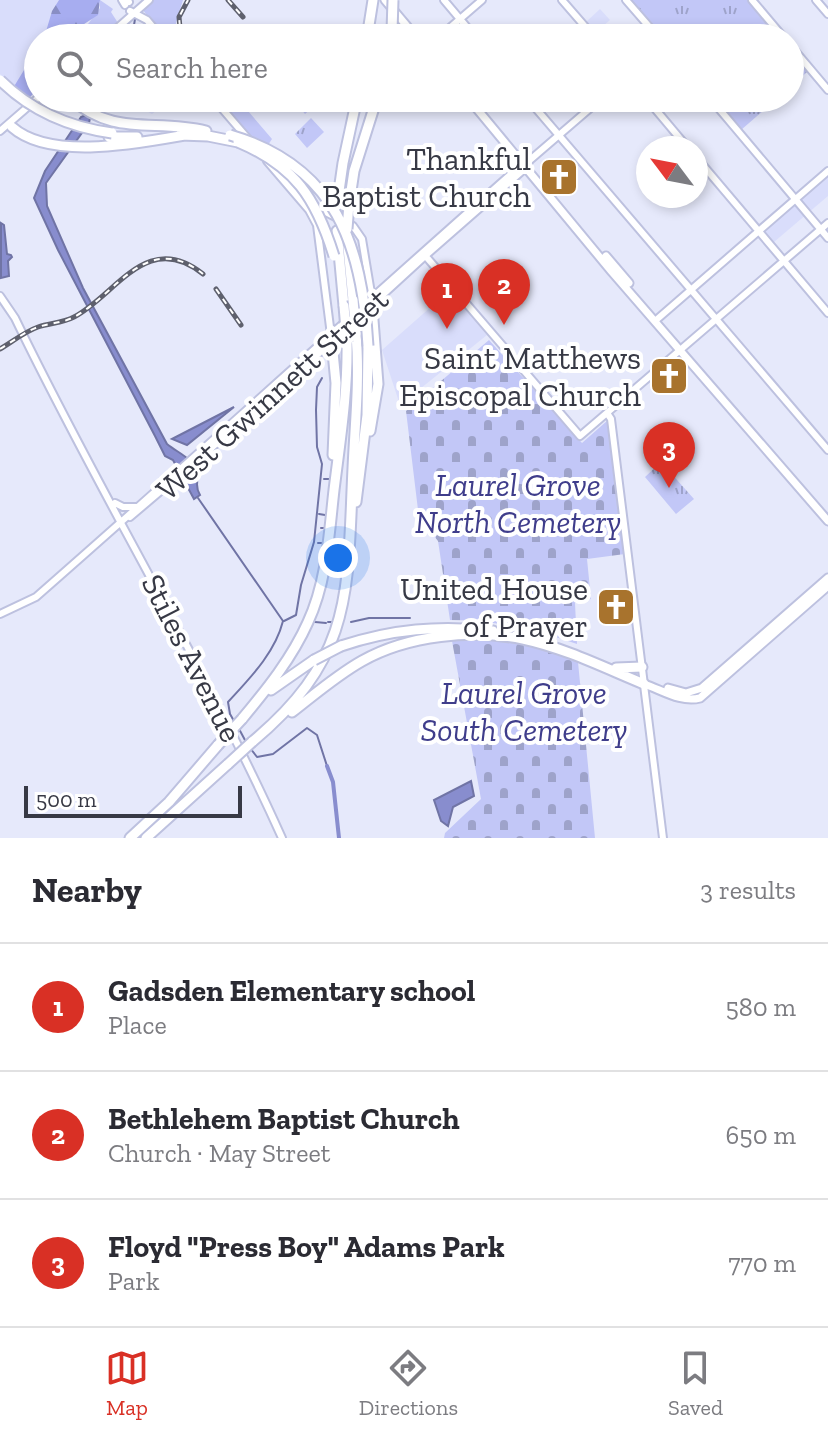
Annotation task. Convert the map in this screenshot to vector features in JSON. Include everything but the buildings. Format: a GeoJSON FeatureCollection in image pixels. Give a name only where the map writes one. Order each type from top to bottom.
{"type":"FeatureCollection","features":[{"type":"Feature","properties":{"kind":"highway"},"geometry":{"type":"LineString","coordinates":[[366,0],[366,24]]}},
{"type":"Feature","properties":{"kind":"highway"},"geometry":{"type":"LineString","coordinates":[[369,24],[373,0]]}},
{"type":"Feature","properties":{"kind":"highway"},"geometry":{"type":"LineString","coordinates":[[392,24],[393,0]]}},
{"type":"Feature","properties":{"kind":"highway"},"geometry":{"type":"LineString","coordinates":[[0,80],[24,101]]}},
{"type":"Feature","properties":{"kind":"highway"},"geometry":{"type":"LineString","coordinates":[[0,87],[24,106]]}},
{"type":"Feature","properties":{"kind":"highway"},"geometry":{"type":"LineString","coordinates":[[34,112],[55,124],[108,138],[185,135],[234,138],[275,160],[290,173],[318,211],[356,334],[358,380],[349,545]]}},
{"type":"Feature","properties":{"kind":"highway"},"geometry":{"type":"LineString","coordinates":[[44,112],[108,138]]}},
{"type":"Feature","properties":{"kind":"highway"},"geometry":{"type":"LineString","coordinates":[[88,112],[118,124],[139,127],[189,126],[255,142],[292,165],[312,182],[334,210],[351,241],[359,271],[368,346],[368,395],[360,473]]}},
{"type":"Feature","properties":{"kind":"highway"},"geometry":{"type":"LineString","coordinates":[[347,303],[337,231],[337,205],[354,112]]}},
{"type":"Feature","properties":{"kind":"highway"},"geometry":{"type":"LineString","coordinates":[[130,838],[169,802],[242,719],[290,655],[311,615],[325,568],[345,401],[349,204],[354,171],[373,112]]}},
{"type":"Feature","properties":{"kind":"highway"},"geometry":{"type":"LineString","coordinates":[[12,127],[24,136],[47,143],[206,131]]}},
{"type":"Feature","properties":{"kind":"highway"},"geometry":{"type":"LineString","coordinates":[[267,730],[297,701],[327,654],[342,612],[360,473],[378,384],[372,302]]}},
{"type":"Feature","properties":{"kind":"highway"},"geometry":{"type":"LineString","coordinates":[[329,531],[336,402],[332,338]]}},
{"type":"Feature","properties":{"kind":"highway"},"geometry":{"type":"LineString","coordinates":[[321,353],[329,355],[334,361]]}},
{"type":"Feature","properties":{"kind":"highway"},"geometry":{"type":"LineString","coordinates":[[255,702],[288,676],[341,646],[397,631],[458,627],[534,637],[644,681]]}},
{"type":"Feature","properties":{"kind":"highway"},"geometry":{"type":"LineString","coordinates":[[146,838],[267,730],[361,661],[393,648],[435,638],[500,636],[556,649],[644,681]]}},
{"type":"Feature","properties":{"kind":"highway"},"geometry":{"type":"LineString","coordinates":[[616,668],[642,667]]}},
{"type":"Feature","properties":{"kind":"main road"},"geometry":{"type":"LineString","coordinates":[[128,9],[149,0]]}},
{"type":"Feature","properties":{"kind":"main road"},"geometry":{"type":"LineString","coordinates":[[385,0],[405,24]]}},
{"type":"Feature","properties":{"kind":"main road"},"geometry":{"type":"LineString","coordinates":[[444,0],[464,24]]}},
{"type":"Feature","properties":{"kind":"main road"},"geometry":{"type":"LineString","coordinates":[[454,24],[482,0]]}},
{"type":"Feature","properties":{"kind":"main road"},"geometry":{"type":"LineString","coordinates":[[562,0],[583,24]]}},
{"type":"Feature","properties":{"kind":"main road"},"geometry":{"type":"LineString","coordinates":[[626,0],[647,24]]}},
{"type":"Feature","properties":{"kind":"main road"},"geometry":{"type":"LineString","coordinates":[[752,0],[772,24]]}},
{"type":"Feature","properties":{"kind":"main road"},"geometry":{"type":"LineString","coordinates":[[816,0],[828,14]]}},
{"type":"Feature","properties":{"kind":"main road"},"geometry":{"type":"LineString","coordinates":[[128,9],[150,24]]}},
{"type":"Feature","properties":{"kind":"main road"},"geometry":{"type":"LineString","coordinates":[[804,62],[828,90]]}},
{"type":"Feature","properties":{"kind":"main road"},"geometry":{"type":"LineString","coordinates":[[0,131],[24,110]]}},
{"type":"Feature","properties":{"kind":"main road"},"geometry":{"type":"LineString","coordinates":[[225,112],[313,216],[317,225],[332,338]]}},
{"type":"Feature","properties":{"kind":"main road"},"geometry":{"type":"LineString","coordinates":[[480,112],[541,179],[681,350],[828,519]]}},
{"type":"Feature","properties":{"kind":"main road"},"geometry":{"type":"LineString","coordinates":[[538,112],[828,450]]}},
{"type":"Feature","properties":{"kind":"main road","name":"West Gwinnett Street"},"geometry":{"type":"LineString","coordinates":[[197,459],[519,167],[586,112]]}},
{"type":"Feature","properties":{"kind":"main road"},"geometry":{"type":"LineString","coordinates":[[658,112],[678,136]]}},
{"type":"Feature","properties":{"kind":"main road"},"geometry":{"type":"LineString","coordinates":[[722,112],[828,238]]}},
{"type":"Feature","properties":{"kind":"main road"},"geometry":{"type":"LineString","coordinates":[[708,171],[828,313]]}},
{"type":"Feature","properties":{"kind":"main road"},"geometry":{"type":"LineString","coordinates":[[657,319],[828,171]]}},
{"type":"Feature","properties":{"kind":"main road"},"geometry":{"type":"LineString","coordinates":[[297,195],[353,226],[362,239],[372,302]]}},
{"type":"Feature","properties":{"kind":"main road"},"geometry":{"type":"LineString","coordinates":[[317,225],[321,218],[330,215]]}},
{"type":"Feature","properties":{"kind":"main road"},"geometry":{"type":"LineString","coordinates":[[424,254],[580,436],[828,223]]}},
{"type":"Feature","properties":{"kind":"main road","name":"West Gwinnett Street"},"geometry":{"type":"LineString","coordinates":[[372,302],[380,289],[424,254]]}},
{"type":"Feature","properties":{"kind":"main road"},"geometry":{"type":"LineString","coordinates":[[369,283],[373,288],[380,289]]}},
{"type":"Feature","properties":{"kind":"main road","name":"Stiles Avenue"},"geometry":{"type":"LineString","coordinates":[[0,296],[68,412],[122,522]]}},
{"type":"Feature","properties":{"kind":"main road","name":"West Gwinnett Street"},"geometry":{"type":"LineString","coordinates":[[0,614],[36,597],[137,507],[321,353],[332,338]]}},
{"type":"Feature","properties":{"kind":"main road","name":"Stiles Avenue"},"geometry":{"type":"LineString","coordinates":[[28,343],[251,772],[282,838]]}},
{"type":"Feature","properties":{"kind":"main road"},"geometry":{"type":"LineString","coordinates":[[607,413],[615,441],[663,838]]}},
{"type":"Feature","properties":{"kind":"main road","name":"West Gwinnett Street"},"geometry":{"type":"LineString","coordinates":[[122,522],[139,512],[172,480]]}},
{"type":"Feature","properties":{"kind":"main road"},"geometry":{"type":"LineString","coordinates":[[115,503],[123,507],[137,507]]}},
{"type":"Feature","properties":{"kind":"main road"},"geometry":{"type":"LineString","coordinates":[[644,681],[681,692],[702,688],[828,578]]}},
{"type":"Feature","properties":{"kind":"main road"},"geometry":{"type":"LineString","coordinates":[[644,681],[684,699],[700,698],[828,586]]}},
{"type":"Feature","properties":{"kind":"shaded area"},"geometry":{"type":"Polygon","coordinates":[[[0,0],[59,0],[48,24],[24,24],[24,70],[13,88],[0,74],[0,0]]]}},
{"type":"Feature","properties":{"kind":"shaded area"},"geometry":{"type":"Polygon","coordinates":[[[600,9],[610,20],[605,24],[586,22],[600,9]]]}},
{"type":"Feature","properties":{"kind":"shaded area"},"geometry":{"type":"Polygon","coordinates":[[[86,115],[90,118],[89,123],[46,183],[47,206],[83,288],[167,444],[186,457],[196,470],[200,495],[194,499],[173,460],[165,456],[34,198],[45,171],[81,117],[86,115]]]}},
{"type":"Feature","properties":{"kind":"shaded area"},"geometry":{"type":"Polygon","coordinates":[[[828,173],[828,196],[774,242],[763,230],[828,173]]]}},
{"type":"Feature","properties":{"kind":"shaded area"},"geometry":{"type":"Polygon","coordinates":[[[1,223],[4,225],[7,254],[12,257],[8,261],[9,276],[1,278],[1,223]]]}},
{"type":"Feature","properties":{"kind":"shaded area"},"geometry":{"type":"Polygon","coordinates":[[[449,291],[487,335],[400,405],[382,350],[449,291]]]}},
{"type":"Feature","properties":{"kind":"shaded area"},"geometry":{"type":"Polygon","coordinates":[[[234,407],[187,445],[172,439],[234,407]]]}},
{"type":"Feature","properties":{"kind":"shaded area"},"geometry":{"type":"Polygon","coordinates":[[[471,781],[474,796],[453,807],[448,826],[441,821],[434,800],[471,781]]]}},
{"type":"Feature","properties":{"kind":"green space"},"geometry":{"type":"Polygon","coordinates":[[[59,0],[100,0],[98,15],[84,24],[48,24],[59,0]]]}},
{"type":"Feature","properties":{"kind":"green space"},"geometry":{"type":"Polygon","coordinates":[[[100,0],[113,9],[111,12],[118,23],[88,24],[100,8],[100,0]]]}},
{"type":"Feature","properties":{"kind":"green space"},"geometry":{"type":"Polygon","coordinates":[[[152,0],[183,0],[176,24],[154,24],[142,9],[152,0]]]}},
{"type":"Feature","properties":{"kind":"green space"},"geometry":{"type":"Polygon","coordinates":[[[631,0],[747,0],[767,24],[651,24],[631,0]]]}},
{"type":"Feature","properties":{"kind":"green space"},"geometry":{"type":"Polygon","coordinates":[[[24,70],[24,96],[13,88],[24,70]]]}},
{"type":"Feature","properties":{"kind":"green space"},"geometry":{"type":"Polygon","coordinates":[[[228,112],[249,112],[272,139],[268,145],[248,136],[228,112]]]}},
{"type":"Feature","properties":{"kind":"green space"},"geometry":{"type":"Polygon","coordinates":[[[726,112],[762,112],[741,130],[726,112]]]}},
{"type":"Feature","properties":{"kind":"green space"},"geometry":{"type":"Polygon","coordinates":[[[311,118],[324,132],[307,148],[295,134],[311,118]]]}},
{"type":"Feature","properties":{"kind":"green space","name":"Laurel Grove North Cemetery"},"geometry":{"type":"Polygon","coordinates":[[[489,340],[582,443],[608,420],[625,554],[587,559],[591,599],[575,603],[577,644],[514,626],[450,620],[438,541],[419,518],[406,411],[489,340]]]}},
{"type":"Feature","properties":{"kind":"green space"},"geometry":{"type":"Polygon","coordinates":[[[661,462],[694,499],[676,514],[645,477],[661,462]]]}},
{"type":"Feature","properties":{"kind":"green space","name":"Laurel Grove South Cemetery"},"geometry":{"type":"Polygon","coordinates":[[[482,639],[531,647],[578,662],[595,838],[444,838],[445,833],[481,799],[452,641],[482,639]]]}},
{"type":"Feature","properties":{"kind":"waterway"},"geometry":{"type":"LineString","coordinates":[[134,24],[135,19]]}},
{"type":"Feature","properties":{"kind":"waterway"},"geometry":{"type":"LineString","coordinates":[[352,210],[360,210]]}},
{"type":"Feature","properties":{"kind":"waterway"},"geometry":{"type":"LineString","coordinates":[[284,621],[296,615],[314,542],[322,464],[317,447],[317,387],[322,378]]}},
{"type":"Feature","properties":{"kind":"waterway"},"geometry":{"type":"LineString","coordinates":[[324,479],[329,479]]}},
{"type":"Feature","properties":{"kind":"waterway"},"geometry":{"type":"LineString","coordinates":[[198,498],[283,621],[268,654],[228,702],[234,721]]}},
{"type":"Feature","properties":{"kind":"waterway"},"geometry":{"type":"LineString","coordinates":[[319,514],[325,515]]}},
{"type":"Feature","properties":{"kind":"waterway"},"geometry":{"type":"LineString","coordinates":[[318,543],[323,543]]}},
{"type":"Feature","properties":{"kind":"waterway"},"geometry":{"type":"LineString","coordinates":[[351,622],[369,618],[410,618]]}},
{"type":"Feature","properties":{"kind":"waterway"},"geometry":{"type":"LineString","coordinates":[[315,622],[326,623]]}},
{"type":"Feature","properties":{"kind":"waterway"},"geometry":{"type":"LineString","coordinates":[[328,622],[333,622]]}},
{"type":"Feature","properties":{"kind":"waterway"},"geometry":{"type":"LineString","coordinates":[[238,727],[246,742]]}},
{"type":"Feature","properties":{"kind":"waterway"},"geometry":{"type":"LineString","coordinates":[[250,748],[257,757],[273,754],[307,728],[317,735],[327,766]]}},
{"type":"Feature","properties":{"kind":"waterway"},"geometry":{"type":"LineString","coordinates":[[327,766],[333,782],[339,838]]}},
{"type":"Feature","properties":{"kind":"railway"},"geometry":{"type":"LineString","coordinates":[[180,24],[179,17],[188,0]]}},
{"type":"Feature","properties":{"kind":"railway"},"geometry":{"type":"LineString","coordinates":[[228,0],[243,17]]}},
{"type":"Feature","properties":{"kind":"railway"},"geometry":{"type":"LineString","coordinates":[[0,349],[33,329],[74,317],[133,270],[149,262],[165,259],[183,262],[203,274]]}},
{"type":"Feature","properties":{"kind":"railway"},"geometry":{"type":"LineString","coordinates":[[216,289],[241,325]]}},
{"type":"Feature","properties":{"kind":"place","name":"Thankful Baptist Church"},"geometry":{"type":"Point","coordinates":[559,177]}},
{"type":"Feature","properties":{"kind":"place","name":"Bethlehem Baptist Church"},"geometry":{"type":"Point","coordinates":[504,325]}},
{"type":"Feature","properties":{"kind":"place","name":"Gadsden Elementary school"},"geometry":{"type":"Point","coordinates":[447,329]}},
{"type":"Feature","properties":{"kind":"place","name":"Saint Matthews Episcopal Church"},"geometry":{"type":"Point","coordinates":[669,376]}},
{"type":"Feature","properties":{"kind":"place","name":"Floyd \"Press Boy\" Adams Park"},"geometry":{"type":"Point","coordinates":[669,488]}},
{"type":"Feature","properties":{"kind":"place","name":"United House of Prayer"},"geometry":{"type":"Point","coordinates":[616,607]}}]}
